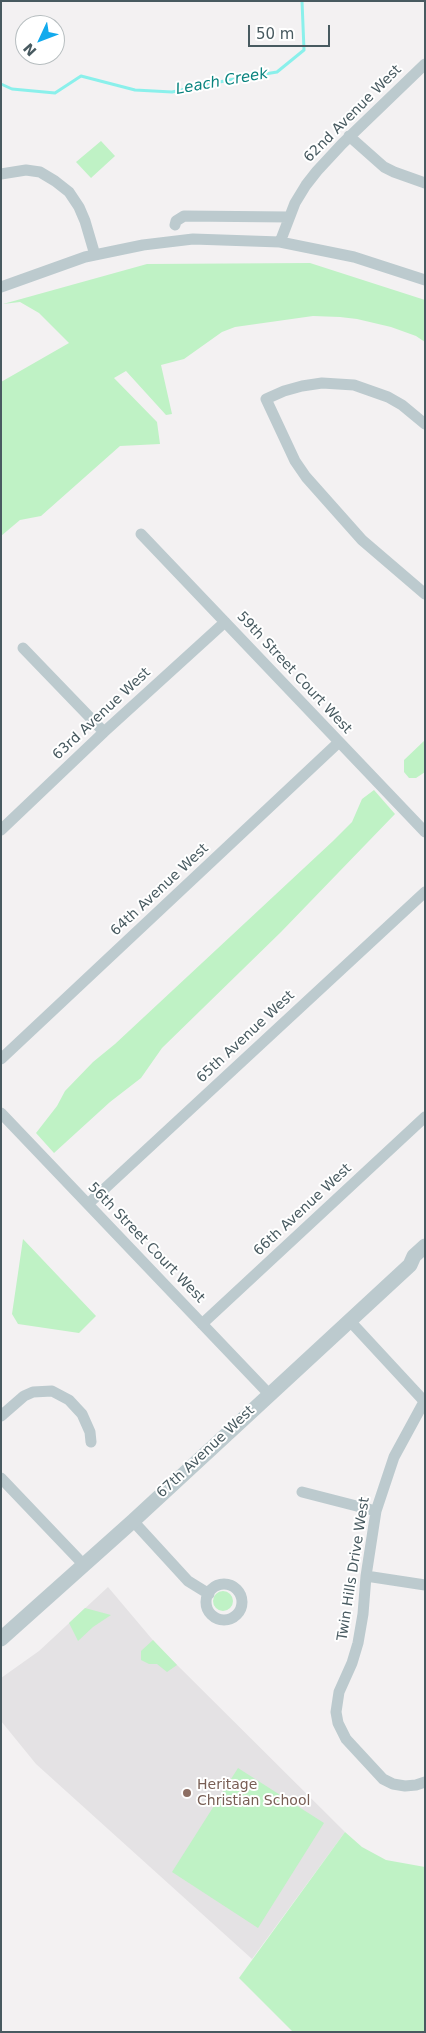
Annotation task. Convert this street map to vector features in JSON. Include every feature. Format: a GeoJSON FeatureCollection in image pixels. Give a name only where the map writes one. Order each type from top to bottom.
{"type":"FeatureCollection","features":[{"type":"Feature","properties":{"kind":"street","name":"62nd Avenue West"},"geometry":{"type":"LineString","coordinates":[[280,242],[289,217],[306,185],[349,136],[425,64]]}},
{"type":"Feature","properties":{"kind":"street"},"geometry":{"type":"LineString","coordinates":[[349,136],[384,166],[394,172],[425,183]]}},
{"type":"Feature","properties":{"kind":"street"},"geometry":{"type":"LineString","coordinates":[[1,174],[26,170],[40,172],[62,187],[79,207],[95,255]]}},
{"type":"Feature","properties":{"kind":"street"},"geometry":{"type":"LineString","coordinates":[[175,225],[176,221],[184,216],[289,217]]}},
{"type":"Feature","properties":{"kind":"street"},"geometry":{"type":"LineString","coordinates":[[1,287],[95,255],[143,245],[216,239],[280,242],[354,258],[425,280]]}},
{"type":"Feature","properties":{"kind":"street"},"geometry":{"type":"LineString","coordinates":[[425,424],[402,405],[388,397],[354,385],[322,383],[302,386],[266,399],[295,460],[306,477],[362,540],[425,594]]}},
{"type":"Feature","properties":{"kind":"street","name":"59th Street Court West"},"geometry":{"type":"LineString","coordinates":[[142,534],[425,832]]}},
{"type":"Feature","properties":{"kind":"street","name":"63rd Avenue West"},"geometry":{"type":"LineString","coordinates":[[1,830],[104,732],[225,622]]}},
{"type":"Feature","properties":{"kind":"street"},"geometry":{"type":"LineString","coordinates":[[22,648],[104,732]]}},
{"type":"Feature","properties":{"kind":"street","name":"64th Avenue West"},"geometry":{"type":"LineString","coordinates":[[1,1060],[339,742]]}},
{"type":"Feature","properties":{"kind":"street","name":"65th Avenue West"},"geometry":{"type":"LineString","coordinates":[[88,1204],[425,892]]}},
{"type":"Feature","properties":{"kind":"street","name":"56th Street Court West"},"geometry":{"type":"LineString","coordinates":[[1,1112],[269,1394]]}},
{"type":"Feature","properties":{"kind":"street","name":"66th Avenue West"},"geometry":{"type":"LineString","coordinates":[[202,1324],[425,1117]]}},
{"type":"Feature","properties":{"kind":"street","name":"67th Avenue West"},"geometry":{"type":"LineString","coordinates":[[1,1639],[133,1521],[349,1320],[418,1265],[414,1256],[425,1246]]}},
{"type":"Feature","properties":{"kind":"street"},"geometry":{"type":"LineString","coordinates":[[349,1320],[424,1400]]}},
{"type":"Feature","properties":{"kind":"street"},"geometry":{"type":"LineString","coordinates":[[1,1416],[24,1396],[33,1392],[52,1392],[69,1400],[82,1414],[90,1432],[91,1442]]}},
{"type":"Feature","properties":{"kind":"street","name":"Twin Hills Drive West"},"geometry":{"type":"LineString","coordinates":[[424,1400],[394,1457],[376,1512],[358,1643],[352,1663],[337,1698],[338,1723],[351,1745],[384,1779],[393,1784],[405,1786],[425,1782]]}},
{"type":"Feature","properties":{"kind":"street"},"geometry":{"type":"LineString","coordinates":[[1,1478],[83,1564]]}},
{"type":"Feature","properties":{"kind":"street"},"geometry":{"type":"LineString","coordinates":[[302,1492],[376,1512]]}},
{"type":"Feature","properties":{"kind":"street"},"geometry":{"type":"LineString","coordinates":[[133,1521],[188,1581],[209,1594]]}},
{"type":"Feature","properties":{"kind":"street"},"geometry":{"type":"LineString","coordinates":[[366,1576],[425,1585]]}},
{"type":"Feature","properties":{"kind":"shaded area","name":"Heritage Christian School"},"geometry":{"type":"Polygon","coordinates":[[[108,1587],[157,1645],[345,1832],[252,1959],[36,1764],[1,1721],[1,1678],[39,1651],[108,1587]]]}},
{"type":"Feature","properties":{"kind":"green space"},"geometry":{"type":"Polygon","coordinates":[[[101,141],[115,156],[91,178],[76,162],[101,141]]]}},
{"type":"Feature","properties":{"kind":"green space"},"geometry":{"type":"Polygon","coordinates":[[[310,263],[425,300],[425,342],[416,336],[391,327],[340,317],[313,316],[235,327],[222,332],[184,359],[161,365],[172,414],[166,415],[126,371],[114,378],[157,422],[160,444],[120,446],[41,516],[20,520],[1,536],[1,382],[69,343],[39,313],[20,302],[3,304],[147,264],[310,263]]]}},
{"type":"Feature","properties":{"kind":"green space"},"geometry":{"type":"Polygon","coordinates":[[[425,740],[425,772],[416,778],[409,778],[404,772],[404,760],[425,740]]]}},
{"type":"Feature","properties":{"kind":"green space"},"geometry":{"type":"Polygon","coordinates":[[[374,790],[395,814],[281,932],[162,1048],[141,1078],[110,1102],[54,1153],[36,1133],[57,1106],[65,1091],[93,1062],[115,1044],[333,841],[352,822],[362,799],[374,790]]]}},
{"type":"Feature","properties":{"kind":"green space"},"geometry":{"type":"Polygon","coordinates":[[[23,1239],[96,1316],[79,1333],[18,1324],[12,1314],[23,1239]]]}},
{"type":"Feature","properties":{"kind":"green space"},"geometry":{"type":"Polygon","coordinates":[[[223,1591],[230,1594],[233,1601],[230,1608],[223,1611],[216,1608],[213,1601],[216,1594],[223,1591]]]}},
{"type":"Feature","properties":{"kind":"green space"},"geometry":{"type":"Polygon","coordinates":[[[85,1608],[111,1615],[93,1627],[78,1641],[69,1623],[85,1608]]]}},
{"type":"Feature","properties":{"kind":"green space"},"geometry":{"type":"Polygon","coordinates":[[[153,1640],[177,1665],[167,1672],[157,1664],[149,1664],[141,1660],[141,1651],[153,1640]]]}},
{"type":"Feature","properties":{"kind":"green space"},"geometry":{"type":"Polygon","coordinates":[[[238,1768],[324,1823],[258,1928],[172,1872],[238,1768]]]}},
{"type":"Feature","properties":{"kind":"green space"},"geometry":{"type":"Polygon","coordinates":[[[345,1832],[362,1847],[386,1860],[425,1867],[425,2032],[293,2032],[239,1978],[345,1832]]]}},
{"type":"Feature","properties":{"kind":"waterway","name":"Leach Creek"},"geometry":{"type":"LineString","coordinates":[[1,84],[12,89],[55,93],[81,76],[135,90],[172,92],[277,72],[304,50],[302,1]]}},
{"type":"Feature","properties":{"kind":"place","name":"Heritage Christian School"},"geometry":{"type":"Point","coordinates":[187,1793]}}]}
